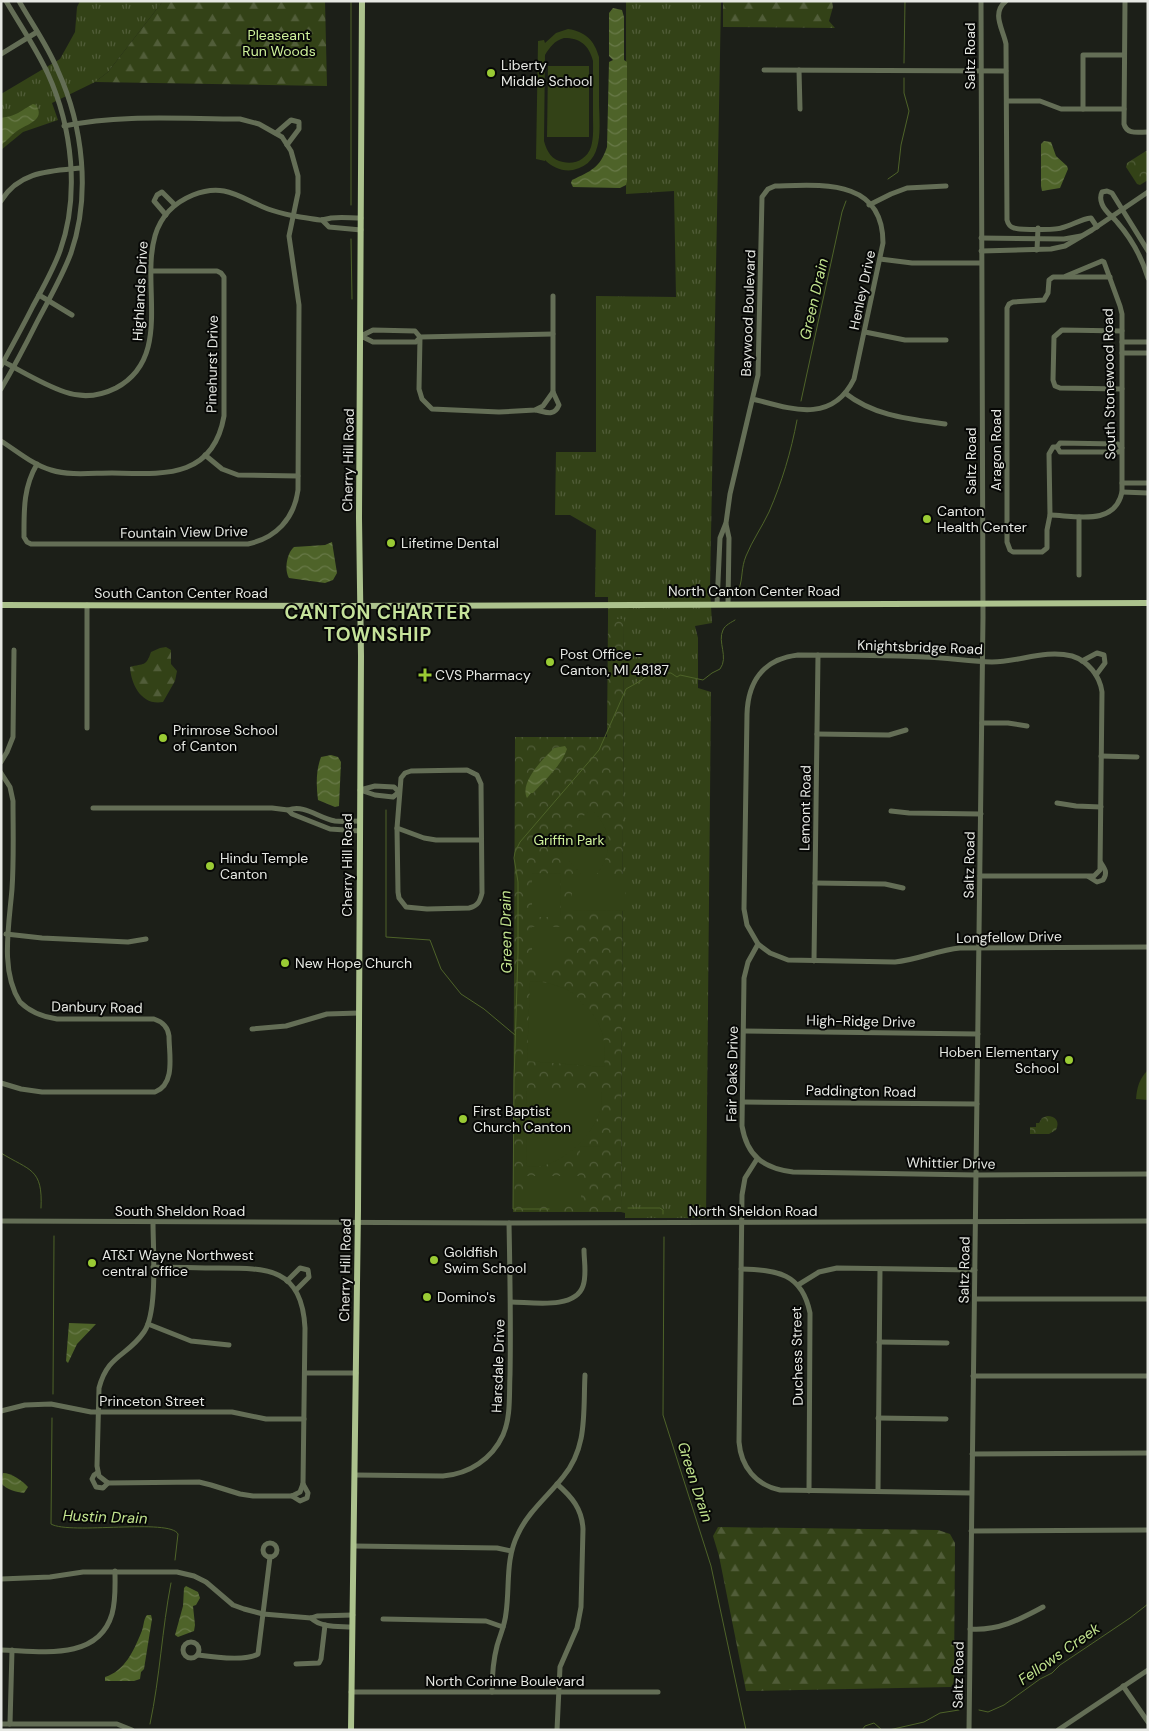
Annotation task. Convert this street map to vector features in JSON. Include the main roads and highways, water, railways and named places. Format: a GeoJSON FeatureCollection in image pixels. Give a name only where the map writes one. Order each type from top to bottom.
{"type":"FeatureCollection","features":[{"type":"Feature","properties":{"kind":"main road","name":"Cherry Hill Road"},"geometry":{"type":"LineString","coordinates":[[351,1730],[358,1222],[362,1]]}},
{"type":"Feature","properties":{"kind":"main road","name":"North Canton Center Road"},"geometry":{"type":"LineString","coordinates":[[361,606],[1148,603]]}},
{"type":"Feature","properties":{"kind":"main road","name":"South Canton Center Road"},"geometry":{"type":"LineString","coordinates":[[1,605],[361,606]]}},
{"type":"Feature","properties":{"kind":"water"},"geometry":{"type":"Polygon","coordinates":[[[613,8],[622,10],[624,17],[624,60],[627,62],[627,181],[626,185],[620,188],[573,187],[572,180],[594,168],[601,160],[607,147],[609,62],[613,60],[609,56],[609,13],[613,8]]]}},
{"type":"Feature","properties":{"kind":"water"},"geometry":{"type":"Polygon","coordinates":[[[33,104],[36,105],[38,110],[37,118],[1,145],[1,118],[15,115],[33,104]]]}},
{"type":"Feature","properties":{"kind":"water"},"geometry":{"type":"Polygon","coordinates":[[[1044,141],[1051,142],[1056,156],[1068,169],[1060,188],[1042,191],[1041,144],[1044,141]]]}},
{"type":"Feature","properties":{"kind":"water"},"geometry":{"type":"Polygon","coordinates":[[[332,542],[337,573],[333,580],[325,583],[289,578],[287,574],[287,561],[294,547],[325,545],[332,542]]]}},
{"type":"Feature","properties":{"kind":"water"},"geometry":{"type":"Polygon","coordinates":[[[565,746],[567,749],[557,767],[527,798],[525,792],[526,785],[534,771],[554,748],[565,746]]]}},
{"type":"Feature","properties":{"kind":"water"},"geometry":{"type":"Polygon","coordinates":[[[331,755],[338,757],[341,762],[339,806],[335,807],[318,800],[317,794],[319,762],[321,757],[331,755]]]}},
{"type":"Feature","properties":{"kind":"water"},"geometry":{"type":"Polygon","coordinates":[[[69,1323],[96,1324],[77,1344],[68,1363],[66,1361],[69,1323]]]}},
{"type":"Feature","properties":{"kind":"water"},"geometry":{"type":"Polygon","coordinates":[[[3,1473],[13,1476],[26,1485],[28,1487],[24,1493],[3,1485],[1,1483],[3,1473]]]}},
{"type":"Feature","properties":{"kind":"water"},"geometry":{"type":"Polygon","coordinates":[[[186,1586],[198,1592],[200,1598],[196,1605],[193,1606],[194,1631],[178,1637],[175,1635],[183,1606],[184,1588],[186,1586]]]}},
{"type":"Feature","properties":{"kind":"water"},"geometry":{"type":"Polygon","coordinates":[[[147,1615],[151,1615],[152,1619],[144,1669],[141,1672],[140,1679],[134,1681],[105,1681],[105,1677],[118,1670],[132,1653],[147,1615]]]}},
{"type":"Feature","properties":{"kind":"waterway"},"geometry":{"type":"LineString","coordinates":[[351,1],[351,205]]}},
{"type":"Feature","properties":{"kind":"waterway","name":"Green Drain"},"geometry":{"type":"LineString","coordinates":[[904,63],[905,1]]}},
{"type":"Feature","properties":{"kind":"waterway","name":"Green Drain"},"geometry":{"type":"LineString","coordinates":[[888,179],[898,172],[901,145],[909,111],[904,93],[904,78]]}},
{"type":"Feature","properties":{"kind":"waterway","name":"Green Drain"},"geometry":{"type":"LineString","coordinates":[[801,401],[846,201]]}},
{"type":"Feature","properties":{"kind":"waterway"},"geometry":{"type":"LineString","coordinates":[[351,239],[352,299]]}},
{"type":"Feature","properties":{"kind":"waterway","name":"Green Drain"},"geometry":{"type":"LineString","coordinates":[[739,589],[746,556],[769,512],[782,478],[797,420]]}},
{"type":"Feature","properties":{"kind":"waterway","name":"Green Drain"},"geometry":{"type":"LineString","coordinates":[[662,673],[671,673],[677,677],[680,675],[703,680],[720,669],[723,660],[721,639],[723,630],[735,620]]}},
{"type":"Feature","properties":{"kind":"waterway","name":"Green Drain"},"geometry":{"type":"LineString","coordinates":[[549,1209],[513,1209],[514,1080],[518,953],[518,882],[514,858],[515,852],[520,842],[599,750],[626,689],[649,674],[654,673]]}},
{"type":"Feature","properties":{"kind":"waterway"},"geometry":{"type":"LineString","coordinates":[[386,810],[386,937],[430,940],[441,969],[461,994],[484,1009],[515,1035]]}},
{"type":"Feature","properties":{"kind":"waterway","name":"Hustin Drain"},"geometry":{"type":"LineString","coordinates":[[1,1153],[33,1172],[40,1185],[41,1208]]}},
{"type":"Feature","properties":{"kind":"waterway","name":"Green Drain"},"geometry":{"type":"LineString","coordinates":[[628,1208],[660,1208],[663,1210],[663,1214]]}},
{"type":"Feature","properties":{"kind":"waterway","name":"Hustin Drain"},"geometry":{"type":"LineString","coordinates":[[53,1394],[54,1236]]}},
{"type":"Feature","properties":{"kind":"waterway","name":"Green Drain"},"geometry":{"type":"LineString","coordinates":[[664,1237],[663,1415],[711,1566],[746,1730]]}},
{"type":"Feature","properties":{"kind":"waterway","name":"Hustin Drain"},"geometry":{"type":"LineString","coordinates":[[52,1418],[51,1524],[78,1528],[157,1527],[171,1529],[178,1534],[175,1560]]}},
{"type":"Feature","properties":{"kind":"waterway","name":"Hustin Drain"},"geometry":{"type":"LineString","coordinates":[[150,1724],[171,1583]]}},
{"type":"Feature","properties":{"kind":"waterway","name":"Fellows Creek"},"geometry":{"type":"LineString","coordinates":[[979,1710],[988,1712],[1004,1705],[1148,1604]]}},
{"type":"Feature","properties":{"kind":"waterway","name":"Fellows Creek"},"geometry":{"type":"LineString","coordinates":[[889,1730],[924,1722],[940,1713],[959,1710]]}},
{"type":"Feature","properties":{"kind":"waterway","name":"Fellows Creek"},"geometry":{"type":"LineString","coordinates":[[862,1730],[865,1726],[874,1723],[882,1730]]}},
{"type":"Feature","properties":{"kind":"place","name":"Liberty Middle School"},"geometry":{"type":"Point","coordinates":[491,73]}},
{"type":"Feature","properties":{"kind":"place","name":"Canton Health Center"},"geometry":{"type":"Point","coordinates":[927,519]}},
{"type":"Feature","properties":{"kind":"place","name":"Lifetime Dental"},"geometry":{"type":"Point","coordinates":[391,543]}},
{"type":"Feature","properties":{"kind":"place","name":"Post Office - Canton, MI 48187"},"geometry":{"type":"Point","coordinates":[550,662]}},
{"type":"Feature","properties":{"kind":"place","name":"CVS Pharmacy"},"geometry":{"type":"Point","coordinates":[425,675]}},
{"type":"Feature","properties":{"kind":"place","name":"Primrose School of Canton"},"geometry":{"type":"Point","coordinates":[163,738]}},
{"type":"Feature","properties":{"kind":"place","name":"Hindu Temple Canton"},"geometry":{"type":"Point","coordinates":[210,866]}},
{"type":"Feature","properties":{"kind":"place","name":"New Hope Church"},"geometry":{"type":"Point","coordinates":[285,963]}},
{"type":"Feature","properties":{"kind":"place","name":"Hoben Elementary School"},"geometry":{"type":"Point","coordinates":[1069,1060]}},
{"type":"Feature","properties":{"kind":"place","name":"First Baptist Church Canton"},"geometry":{"type":"Point","coordinates":[463,1119]}},
{"type":"Feature","properties":{"kind":"place","name":"Goldfish Swim School"},"geometry":{"type":"Point","coordinates":[434,1260]}},
{"type":"Feature","properties":{"kind":"place","name":"AT&T Wayne Northwest central office"},"geometry":{"type":"Point","coordinates":[92,1263]}},
{"type":"Feature","properties":{"kind":"place","name":"Domino's"},"geometry":{"type":"Point","coordinates":[427,1297]}},
{"type":"Feature","properties":{"kind":"district","name":"CANTON CHARTER TOWNSHIP"},"geometry":{"type":"Point","coordinates":[378,623]}},
{"type":"Feature","properties":{"kind":"park label","name":"Pleaseant Run Woods"},"geometry":{"type":"Point","coordinates":[279,43]}},
{"type":"Feature","properties":{"kind":"park label","name":"Griffin Park"},"geometry":{"type":"Point","coordinates":[569,840]}}]}
